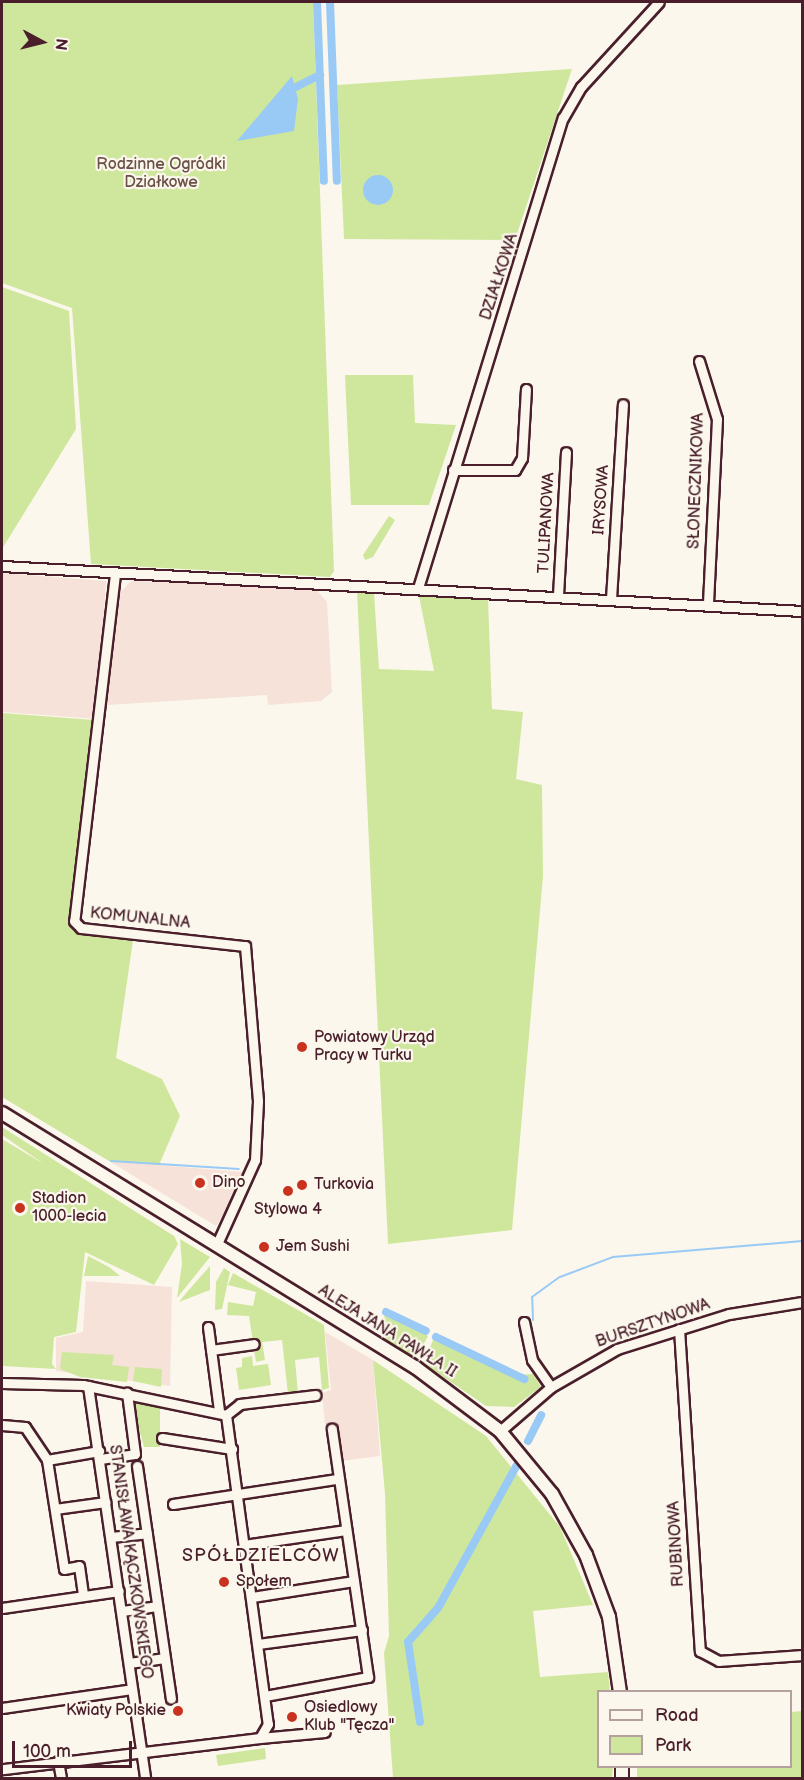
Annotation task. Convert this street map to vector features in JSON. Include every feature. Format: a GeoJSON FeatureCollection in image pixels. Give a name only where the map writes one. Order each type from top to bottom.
{"type":"FeatureCollection","features":[{"type":"Feature","properties":{"kind":"main road","name":"ALEJA JANA PAWŁA II"},"geometry":{"type":"LineString","coordinates":[[2,1113],[430,1376],[500,1431],[552,1494],[586,1555],[609,1617],[620,1690]]}},
{"type":"Feature","properties":{"kind":"street","name":"DZIAŁKOWA"},"geometry":{"type":"LineString","coordinates":[[413,588],[453,470],[568,107],[659,2]]}},
{"type":"Feature","properties":{"kind":"street","name":"SŁONECZNIKOWA"},"geometry":{"type":"LineString","coordinates":[[699,361],[717,419],[708,605]]}},
{"type":"Feature","properties":{"kind":"street"},"geometry":{"type":"LineString","coordinates":[[453,470],[509,473],[519,465],[526,389]]}},
{"type":"Feature","properties":{"kind":"street","name":"IRYSOWA"},"geometry":{"type":"LineString","coordinates":[[611,599],[623,404]]}},
{"type":"Feature","properties":{"kind":"street","name":"TULIPANOWA"},"geometry":{"type":"LineString","coordinates":[[558,595],[566,452]]}},
{"type":"Feature","properties":{"kind":"street"},"geometry":{"type":"LineString","coordinates":[[2,566],[115,574],[558,595],[802,611]]}},
{"type":"Feature","properties":{"kind":"street","name":"KOMUNALNA"},"geometry":{"type":"LineString","coordinates":[[115,574],[74,921],[81,928],[245,946],[258,1101],[255,1160],[216,1246]]}},
{"type":"Feature","properties":{"kind":"street","name":"BURSZTYNOWA"},"geometry":{"type":"LineString","coordinates":[[500,1431],[551,1387],[609,1353],[679,1329],[802,1302]]}},
{"type":"Feature","properties":{"kind":"street"},"geometry":{"type":"LineString","coordinates":[[524,1322],[532,1360],[551,1387]]}},
{"type":"Feature","properties":{"kind":"street"},"geometry":{"type":"LineString","coordinates":[[208,1327],[223,1413],[232,1449],[265,1696],[268,1729],[260,1738]]}},
{"type":"Feature","properties":{"kind":"street","name":"RUBINOWA"},"geometry":{"type":"LineString","coordinates":[[679,1329],[700,1651],[719,1661],[802,1655]]}},
{"type":"Feature","properties":{"kind":"street"},"geometry":{"type":"LineString","coordinates":[[211,1350],[254,1344]]}},
{"type":"Feature","properties":{"kind":"street"},"geometry":{"type":"LineString","coordinates":[[2,1383],[88,1386],[223,1413],[240,1404],[315,1395]]}},
{"type":"Feature","properties":{"kind":"street","name":"STANISŁAWA KĄCZKOWSKIEGO"},"geometry":{"type":"LineString","coordinates":[[88,1386],[100,1455],[145,1779]]}},
{"type":"Feature","properties":{"kind":"street"},"geometry":{"type":"LineString","coordinates":[[47,1460],[135,1454],[126,1393]]}},
{"type":"Feature","properties":{"kind":"street"},"geometry":{"type":"LineString","coordinates":[[2,1425],[26,1427],[47,1460],[64,1569],[78,1566],[83,1596]]}},
{"type":"Feature","properties":{"kind":"street"},"geometry":{"type":"LineString","coordinates":[[265,1696],[364,1681],[368,1677],[337,1479],[332,1429]]}},
{"type":"Feature","properties":{"kind":"street"},"geometry":{"type":"LineString","coordinates":[[162,1437],[232,1449]]}},
{"type":"Feature","properties":{"kind":"street"},"geometry":{"type":"LineString","coordinates":[[137,1466],[171,1699]]}},
{"type":"Feature","properties":{"kind":"street"},"geometry":{"type":"LineString","coordinates":[[173,1504],[337,1479]]}},
{"type":"Feature","properties":{"kind":"street"},"geometry":{"type":"LineString","coordinates":[[54,1509],[106,1502]]}},
{"type":"Feature","properties":{"kind":"street"},"geometry":{"type":"LineString","coordinates":[[244,1545],[346,1530]]}},
{"type":"Feature","properties":{"kind":"street"},"geometry":{"type":"LineString","coordinates":[[111,1537],[147,1533]]}},
{"type":"Feature","properties":{"kind":"street"},"geometry":{"type":"LineString","coordinates":[[252,1597],[354,1581]]}},
{"type":"Feature","properties":{"kind":"street"},"geometry":{"type":"LineString","coordinates":[[2,1608],[119,1591]]}},
{"type":"Feature","properties":{"kind":"street"},"geometry":{"type":"LineString","coordinates":[[122,1611],[158,1606]]}},
{"type":"Feature","properties":{"kind":"street"},"geometry":{"type":"LineString","coordinates":[[258,1644],[362,1630]]}},
{"type":"Feature","properties":{"kind":"street"},"geometry":{"type":"LineString","coordinates":[[129,1663],[165,1658]]}},
{"type":"Feature","properties":{"kind":"street"},"geometry":{"type":"LineString","coordinates":[[2,1708],[132,1689]]}},
{"type":"Feature","properties":{"kind":"street"},"geometry":{"type":"LineString","coordinates":[[2,1769],[141,1751],[325,1732]]}},
{"type":"Feature","properties":{"kind":"street"},"geometry":{"type":"LineString","coordinates":[[58,1761],[61,1779]]}},
{"type":"Feature","properties":{"kind":"shaded area"},"geometry":{"type":"Polygon","coordinates":[[[2,573],[106,581],[97,719],[2,712],[2,573]]]}},
{"type":"Feature","properties":{"kind":"shaded area"},"geometry":{"type":"Polygon","coordinates":[[[131,581],[314,587],[327,602],[332,692],[321,701],[268,705],[267,695],[107,705],[116,597],[131,581]]]}},
{"type":"Feature","properties":{"kind":"shaded area"},"geometry":{"type":"Polygon","coordinates":[[[109,1161],[243,1172],[227,1220],[222,1217],[216,1226],[109,1161]]]}},
{"type":"Feature","properties":{"kind":"shaded area"},"geometry":{"type":"Polygon","coordinates":[[[86,1281],[172,1287],[170,1386],[56,1371],[56,1338],[83,1332],[86,1281]]]}},
{"type":"Feature","properties":{"kind":"shaded area"},"geometry":{"type":"Polygon","coordinates":[[[325,1332],[373,1360],[380,1456],[341,1461],[336,1424],[325,1424],[322,1393],[331,1390],[325,1332]]]}},
{"type":"Feature","properties":{"kind":"green space","name":"Rodzinne Ogródki Działkowe"},"geometry":{"type":"Polygon","coordinates":[[[2,2],[313,2],[334,571],[330,577],[91,564],[72,308],[2,283],[2,2]]]}},
{"type":"Feature","properties":{"kind":"green space"},"geometry":{"type":"Polygon","coordinates":[[[572,69],[515,240],[344,239],[337,85],[572,69]]]}},
{"type":"Feature","properties":{"kind":"green space"},"geometry":{"type":"Polygon","coordinates":[[[2,287],[69,311],[76,429],[2,549],[2,287]]]}},
{"type":"Feature","properties":{"kind":"green space"},"geometry":{"type":"Polygon","coordinates":[[[345,375],[413,375],[415,423],[456,425],[429,505],[351,505],[345,375]]]}},
{"type":"Feature","properties":{"kind":"green space"},"geometry":{"type":"Polygon","coordinates":[[[389,516],[395,520],[373,557],[365,560],[363,555],[389,516]]]}},
{"type":"Feature","properties":{"kind":"green space"},"geometry":{"type":"Polygon","coordinates":[[[357,591],[374,593],[379,669],[434,671],[419,596],[488,599],[492,709],[523,712],[516,779],[542,785],[543,876],[512,1230],[388,1244],[357,591]]]}},
{"type":"Feature","properties":{"kind":"green space"},"geometry":{"type":"Polygon","coordinates":[[[2,713],[94,720],[71,929],[133,940],[116,1058],[162,1079],[180,1116],[159,1165],[109,1161],[2,1097],[2,713]]]}},
{"type":"Feature","properties":{"kind":"green space"},"geometry":{"type":"Polygon","coordinates":[[[2,1127],[174,1236],[178,1244],[154,1285],[85,1252],[76,1332],[54,1337],[52,1364],[56,1369],[2,1366],[2,1139],[44,1164],[2,1135],[2,1127]]]}},
{"type":"Feature","properties":{"kind":"green space"},"geometry":{"type":"Polygon","coordinates":[[[180,1239],[210,1257],[177,1298],[182,1264],[180,1239]]]}},
{"type":"Feature","properties":{"kind":"green space"},"geometry":{"type":"Polygon","coordinates":[[[88,1256],[109,1267],[120,1276],[84,1276],[88,1256]]]}},
{"type":"Feature","properties":{"kind":"green space"},"geometry":{"type":"Polygon","coordinates":[[[210,1266],[210,1290],[179,1302],[187,1292],[210,1266]]]}},
{"type":"Feature","properties":{"kind":"green space"},"geometry":{"type":"Polygon","coordinates":[[[224,1268],[230,1272],[222,1309],[215,1310],[216,1282],[224,1268]]]}},
{"type":"Feature","properties":{"kind":"green space"},"geometry":{"type":"Polygon","coordinates":[[[233,1273],[324,1325],[329,1388],[322,1390],[319,1357],[295,1360],[298,1393],[288,1394],[282,1340],[262,1342],[265,1360],[256,1362],[249,1316],[227,1315],[228,1302],[253,1306],[256,1292],[228,1285],[233,1273]]]}},
{"type":"Feature","properties":{"kind":"green space"},"geometry":{"type":"Polygon","coordinates":[[[384,1312],[428,1336],[416,1358],[385,1340],[384,1312]]]}},
{"type":"Feature","properties":{"kind":"green space"},"geometry":{"type":"Polygon","coordinates":[[[434,1338],[516,1375],[533,1374],[541,1387],[514,1407],[486,1406],[423,1363],[434,1338]]]}},
{"type":"Feature","properties":{"kind":"green space"},"geometry":{"type":"Polygon","coordinates":[[[62,1352],[114,1355],[112,1365],[129,1367],[127,1382],[80,1377],[60,1369],[62,1352]]]}},
{"type":"Feature","properties":{"kind":"green space"},"geometry":{"type":"Polygon","coordinates":[[[252,1356],[253,1366],[268,1364],[271,1385],[239,1390],[236,1368],[242,1367],[242,1358],[252,1356]]]}},
{"type":"Feature","properties":{"kind":"green space"},"geometry":{"type":"Polygon","coordinates":[[[373,1360],[486,1436],[560,1527],[593,1605],[533,1611],[540,1677],[608,1672],[610,1690],[597,1690],[597,1768],[613,1768],[612,1778],[393,1778],[384,1653],[389,1636],[385,1494],[373,1360]]]}},
{"type":"Feature","properties":{"kind":"green space"},"geometry":{"type":"Polygon","coordinates":[[[135,1367],[162,1369],[161,1387],[133,1381],[135,1367]]]}},
{"type":"Feature","properties":{"kind":"green space"},"geometry":{"type":"Polygon","coordinates":[[[131,1399],[160,1404],[160,1447],[144,1447],[131,1399]]]}},
{"type":"Feature","properties":{"kind":"green space"},"geometry":{"type":"Polygon","coordinates":[[[802,1711],[802,1778],[637,1778],[637,1768],[792,1768],[792,1712],[802,1711]]]}},
{"type":"Feature","properties":{"kind":"green space"},"geometry":{"type":"Polygon","coordinates":[[[265,1748],[266,1759],[218,1766],[216,1755],[265,1748]]]}},
{"type":"Feature","properties":{"kind":"water"},"geometry":{"type":"Polygon","coordinates":[[[292,76],[298,99],[294,131],[237,141],[292,76]]]}},
{"type":"Feature","properties":{"kind":"water"},"geometry":{"type":"Polygon","coordinates":[[[378,175],[389,179],[393,190],[389,201],[378,205],[367,201],[363,190],[367,179],[378,175]]]}},
{"type":"Feature","properties":{"kind":"waterway"},"geometry":{"type":"LineString","coordinates":[[317,2],[324,181]]}},
{"type":"Feature","properties":{"kind":"waterway"},"geometry":{"type":"LineString","coordinates":[[330,2],[337,181]]}},
{"type":"Feature","properties":{"kind":"waterway"},"geometry":{"type":"LineString","coordinates":[[296,87],[320,75]]}},
{"type":"Feature","properties":{"kind":"waterway"},"geometry":{"type":"LineString","coordinates":[[111,1161],[239,1169]]}},
{"type":"Feature","properties":{"kind":"waterway"},"geometry":{"type":"LineString","coordinates":[[533,1320],[532,1297],[560,1277],[613,1257],[802,1241]]}},
{"type":"Feature","properties":{"kind":"waterway"},"geometry":{"type":"LineString","coordinates":[[386,1312],[426,1331]]}},
{"type":"Feature","properties":{"kind":"waterway"},"geometry":{"type":"LineString","coordinates":[[436,1337],[524,1379]]}},
{"type":"Feature","properties":{"kind":"waterway"},"geometry":{"type":"LineString","coordinates":[[528,1441],[541,1415]]}},
{"type":"Feature","properties":{"kind":"waterway"},"geometry":{"type":"LineString","coordinates":[[420,1722],[408,1642],[438,1608],[517,1465]]}},
{"type":"Feature","properties":{"kind":"place","name":"Powiatowy Urząd Pracy w Turku"},"geometry":{"type":"Point","coordinates":[302,1047]}},
{"type":"Feature","properties":{"kind":"place","name":"Dino"},"geometry":{"type":"Point","coordinates":[200,1183]}},
{"type":"Feature","properties":{"kind":"place","name":"Turkovia"},"geometry":{"type":"Point","coordinates":[302,1185]}},
{"type":"Feature","properties":{"kind":"place","name":"Stylowa 4"},"geometry":{"type":"Point","coordinates":[288,1191]}},
{"type":"Feature","properties":{"kind":"place","name":"Stadion 1000-lecia"},"geometry":{"type":"Point","coordinates":[20,1208]}},
{"type":"Feature","properties":{"kind":"place","name":"Jem Sushi"},"geometry":{"type":"Point","coordinates":[264,1247]}},
{"type":"Feature","properties":{"kind":"place","name":"Społem"},"geometry":{"type":"Point","coordinates":[224,1582]}},
{"type":"Feature","properties":{"kind":"place","name":"Kwiaty Polskie"},"geometry":{"type":"Point","coordinates":[178,1711]}},
{"type":"Feature","properties":{"kind":"place","name":"Osiedlowy Klub \"Tęcza\""},"geometry":{"type":"Point","coordinates":[292,1717]}},
{"type":"Feature","properties":{"kind":"district","name":"SPÓŁDZIELCÓW"},"geometry":{"type":"Point","coordinates":[261,1556]}}]}
